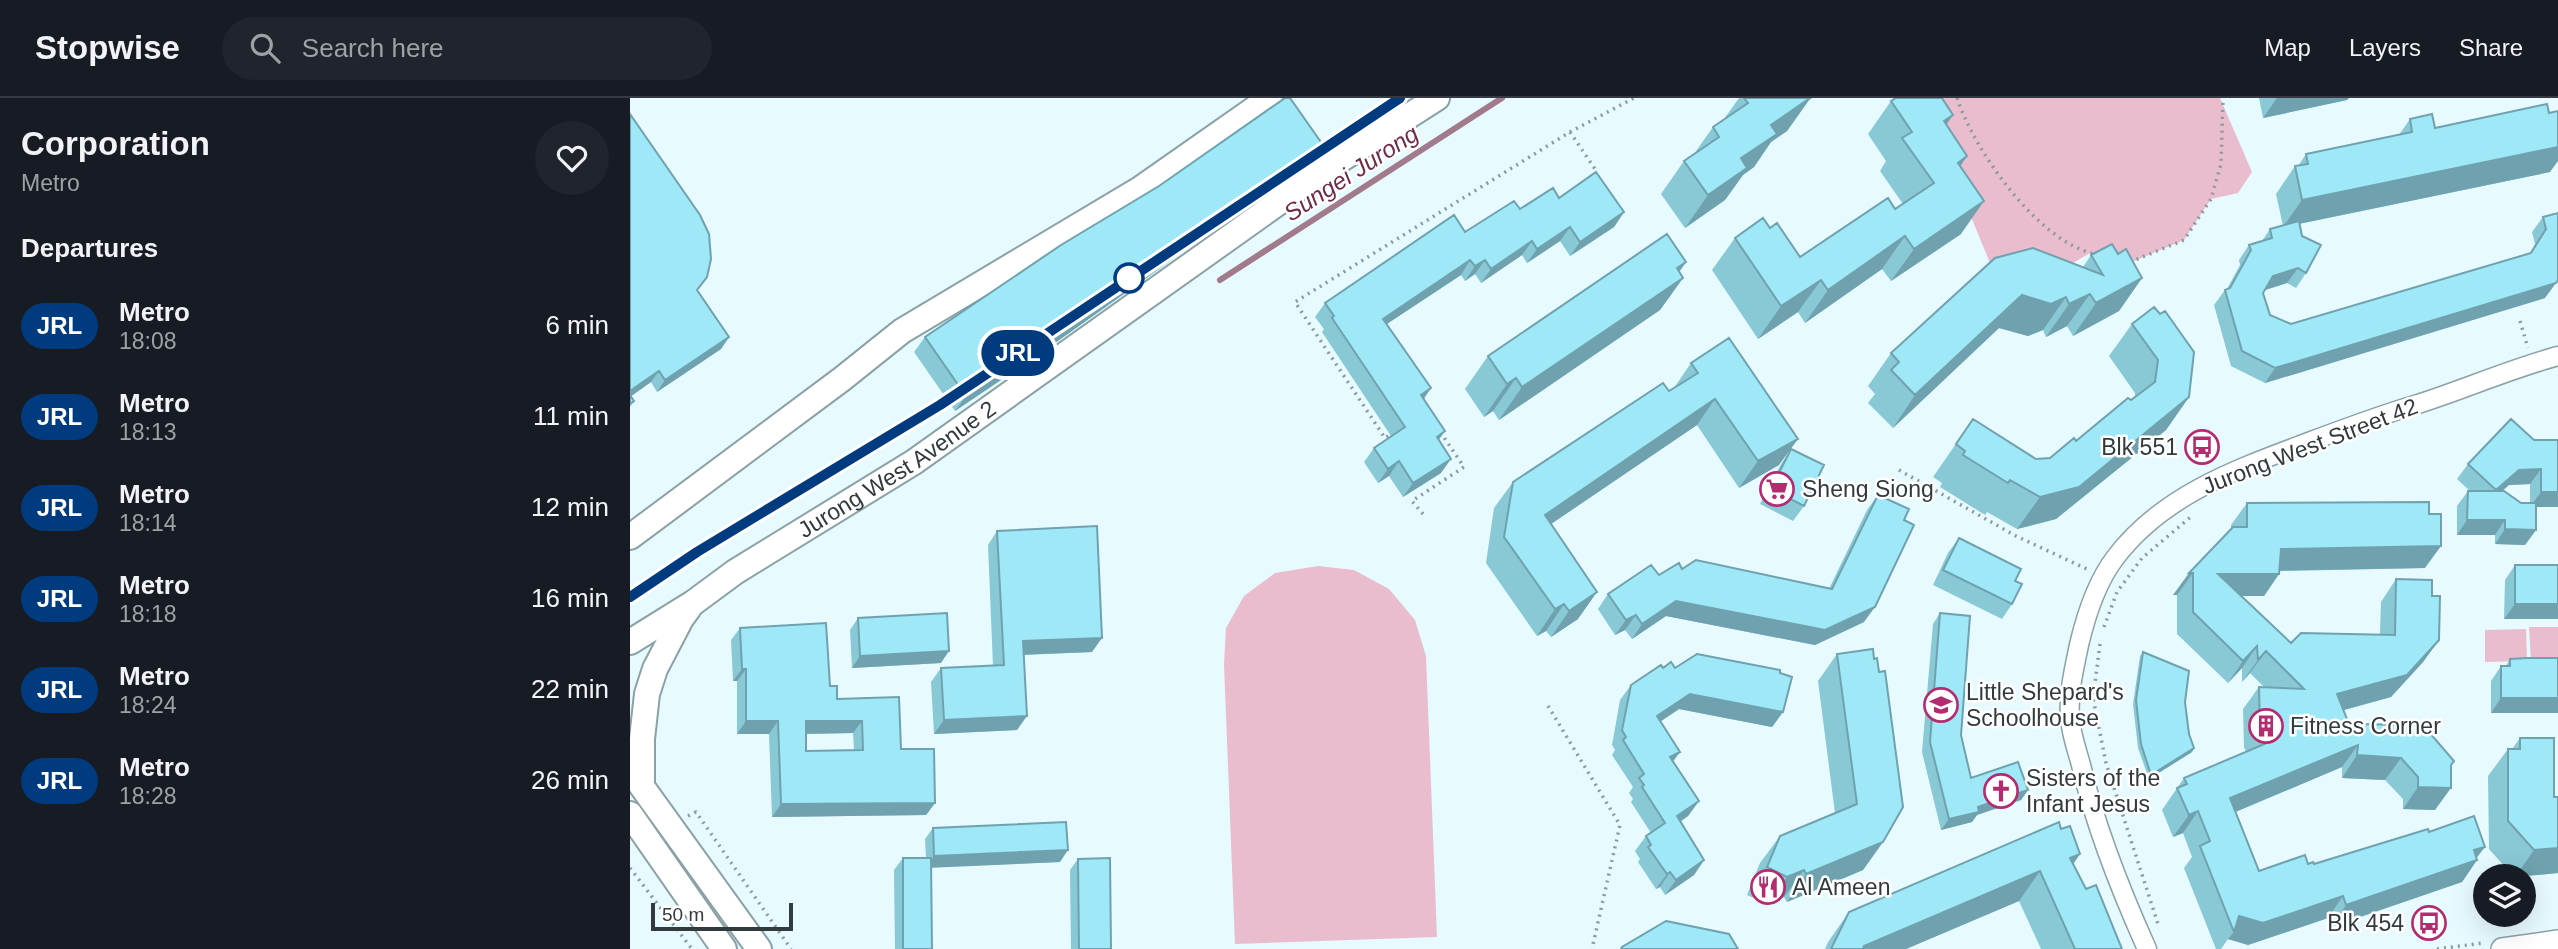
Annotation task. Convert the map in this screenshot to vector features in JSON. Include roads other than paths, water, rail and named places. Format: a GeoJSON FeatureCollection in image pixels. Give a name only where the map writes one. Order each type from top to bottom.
{"type":"FeatureCollection","features":[{"type":"Feature","properties":{"kind":"main road"},"geometry":{"type":"LineString","coordinates":[[630,537],[902,331],[1140,189],[1270,98]]}},
{"type":"Feature","properties":{"kind":"main road","name":"Jurong West Avenue 2"},"geometry":{"type":"LineString","coordinates":[[630,642],[693,603],[735,572],[914,462],[1320,173],[1437,98]]}},
{"type":"Feature","properties":{"kind":"main road"},"geometry":{"type":"LineString","coordinates":[[693,603],[681,619],[655,669],[647,694],[636,777],[759,949]]}},
{"type":"Feature","properties":{"kind":"main road"},"geometry":{"type":"LineString","coordinates":[[630,814],[724,949]]}},
{"type":"Feature","properties":{"kind":"street","name":"Jurong West Street 42"},"geometry":{"type":"LineString","coordinates":[[2147,949],[2116,881],[2091,809],[2070,718],[2072,677],[2081,638],[2093,597],[2115,558],[2146,526],[2204,484],[2243,466],[2382,414],[2558,356]]}},
{"type":"Feature","properties":{"kind":"street"},"geometry":{"type":"LineString","coordinates":[[2502,949],[2558,941]]}},
{"type":"Feature","properties":{"kind":"waterway","name":"Sungei Jurong"},"geometry":{"type":"LineString","coordinates":[[1220,280],[1502,98]]}},
{"type":"Feature","properties":{"kind":"metro line","name":"JRL"},"geometry":{"type":"LineString","coordinates":[[630,597],[697,552],[940,405],[1400,98]]}},
{"type":"Feature","properties":{"kind":"place","name":"Blk 551"},"geometry":{"type":"Point","coordinates":[2202,447]}},
{"type":"Feature","properties":{"kind":"place","name":"Sheng Siong"},"geometry":{"type":"Point","coordinates":[1777,489]}},
{"type":"Feature","properties":{"kind":"place","name":"Little Shepard's Schoolhouse"},"geometry":{"type":"Point","coordinates":[1941,705]}},
{"type":"Feature","properties":{"kind":"place","name":"Fitness Corner"},"geometry":{"type":"Point","coordinates":[2266,726]}},
{"type":"Feature","properties":{"kind":"place","name":"Sisters of the Infant Jesus"},"geometry":{"type":"Point","coordinates":[2001,791]}},
{"type":"Feature","properties":{"kind":"place","name":"Al Ameen"},"geometry":{"type":"Point","coordinates":[1768,887]}},
{"type":"Feature","properties":{"kind":"place","name":"Blk 454"},"geometry":{"type":"Point","coordinates":[2429,923]}}]}
